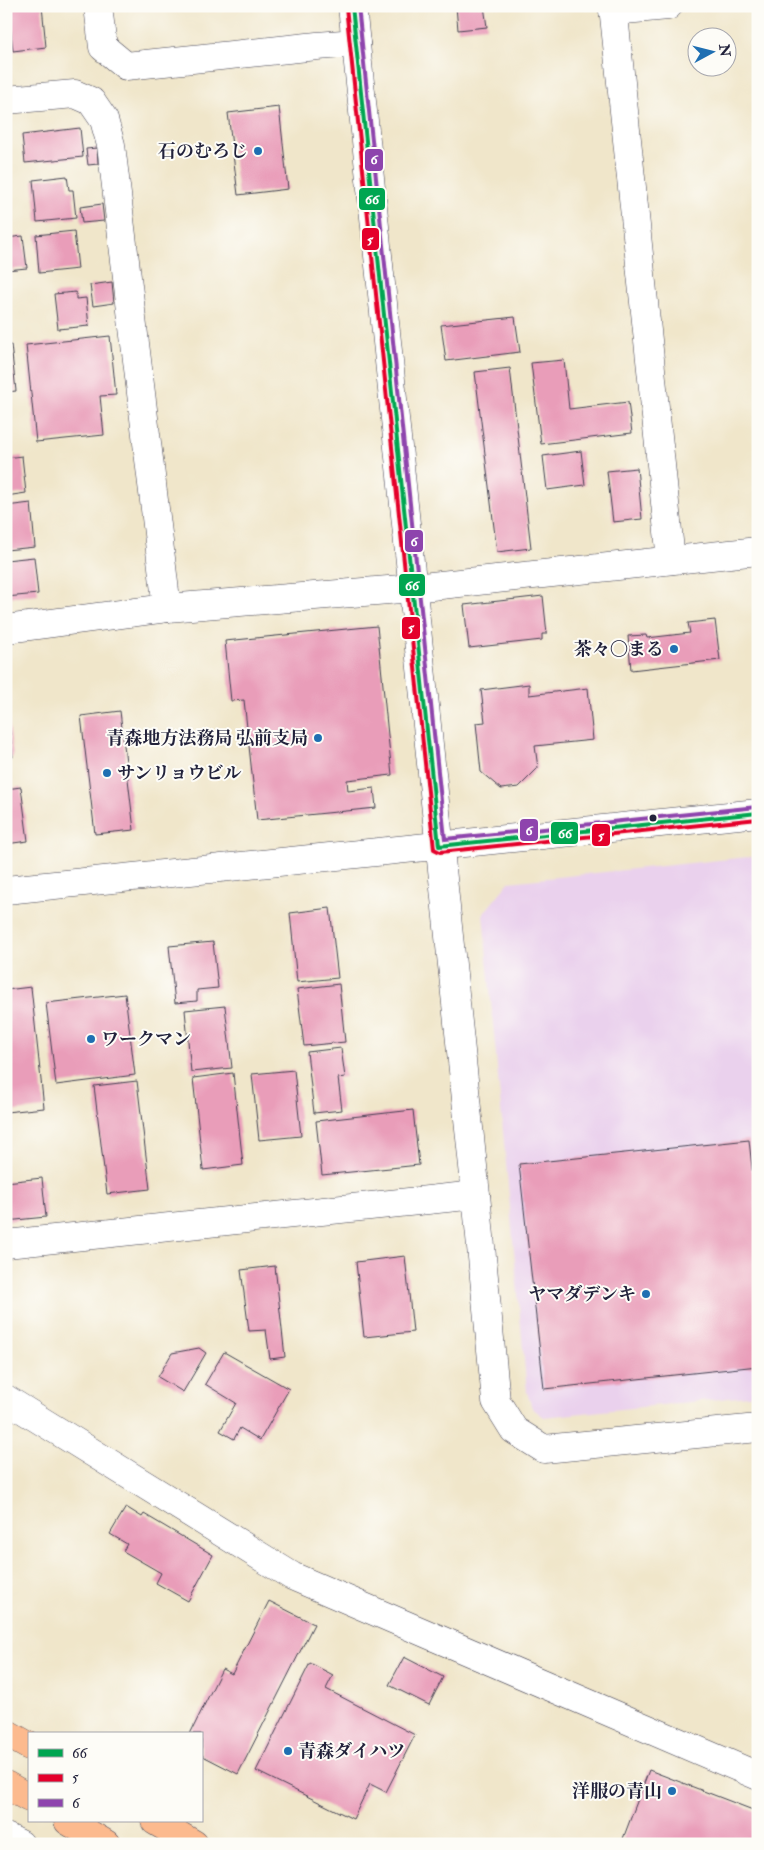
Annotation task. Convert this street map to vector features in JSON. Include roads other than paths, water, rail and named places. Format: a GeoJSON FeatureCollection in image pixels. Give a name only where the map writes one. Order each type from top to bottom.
{"type":"FeatureCollection","features":[{"type":"Feature","properties":{"kind":"highway"},"geometry":{"type":"LineString","coordinates":[[6,1733],[28,1745]]}},
{"type":"Feature","properties":{"kind":"highway"},"geometry":{"type":"LineString","coordinates":[[6,1785],[28,1797]]}},
{"type":"Feature","properties":{"kind":"highway"},"geometry":{"type":"LineString","coordinates":[[70,1822],[106,1844]]}},
{"type":"Feature","properties":{"kind":"highway"},"geometry":{"type":"LineString","coordinates":[[157,1822],[194,1844]]}},
{"type":"Feature","properties":{"kind":"street"},"geometry":{"type":"LineString","coordinates":[[98,6],[103,47],[126,66],[356,43]]}},
{"type":"Feature","properties":{"kind":"street"},"geometry":{"type":"LineString","coordinates":[[352,6],[496,1401],[514,1430],[544,1449],[758,1428]]}},
{"type":"Feature","properties":{"kind":"street"},"geometry":{"type":"LineString","coordinates":[[668,6],[613,9],[671,560]]}},
{"type":"Feature","properties":{"kind":"street"},"geometry":{"type":"LineString","coordinates":[[6,100],[75,94],[91,101],[104,120],[111,145],[167,608]]}},
{"type":"Feature","properties":{"kind":"street"},"geometry":{"type":"LineString","coordinates":[[6,629],[167,608],[413,588],[758,551]]}},
{"type":"Feature","properties":{"kind":"street"},"geometry":{"type":"LineString","coordinates":[[6,890],[758,813]]}},
{"type":"Feature","properties":{"kind":"street"},"geometry":{"type":"LineString","coordinates":[[6,1244],[476,1195]]}},
{"type":"Feature","properties":{"kind":"street"},"geometry":{"type":"LineString","coordinates":[[6,1399],[292,1576],[758,1776]]}},
{"type":"Feature","properties":{"kind":"street"},"geometry":{"type":"LineString","coordinates":[[6,1837],[20,1844]]}},
{"type":"Feature","properties":{"kind":"place","name":"石のむろじ"},"geometry":{"type":"Point","coordinates":[258,151]}},
{"type":"Feature","properties":{"kind":"place","name":"茶々〇まる"},"geometry":{"type":"Point","coordinates":[674,649]}},
{"type":"Feature","properties":{"kind":"place","name":"青森地方法務局 弘前支局"},"geometry":{"type":"Point","coordinates":[318,738]}},
{"type":"Feature","properties":{"kind":"place","name":"サンリョウビル"},"geometry":{"type":"Point","coordinates":[107,773]}},
{"type":"Feature","properties":{"kind":"place","name":"ワークマン"},"geometry":{"type":"Point","coordinates":[91,1039]}},
{"type":"Feature","properties":{"kind":"place","name":"ヤマダデンキ"},"geometry":{"type":"Point","coordinates":[646,1294]}},
{"type":"Feature","properties":{"kind":"place","name":"青森ダイハツ"},"geometry":{"type":"Point","coordinates":[288,1751]}},
{"type":"Feature","properties":{"kind":"place","name":"洋服の青山"},"geometry":{"type":"Point","coordinates":[672,1791]}}]}
